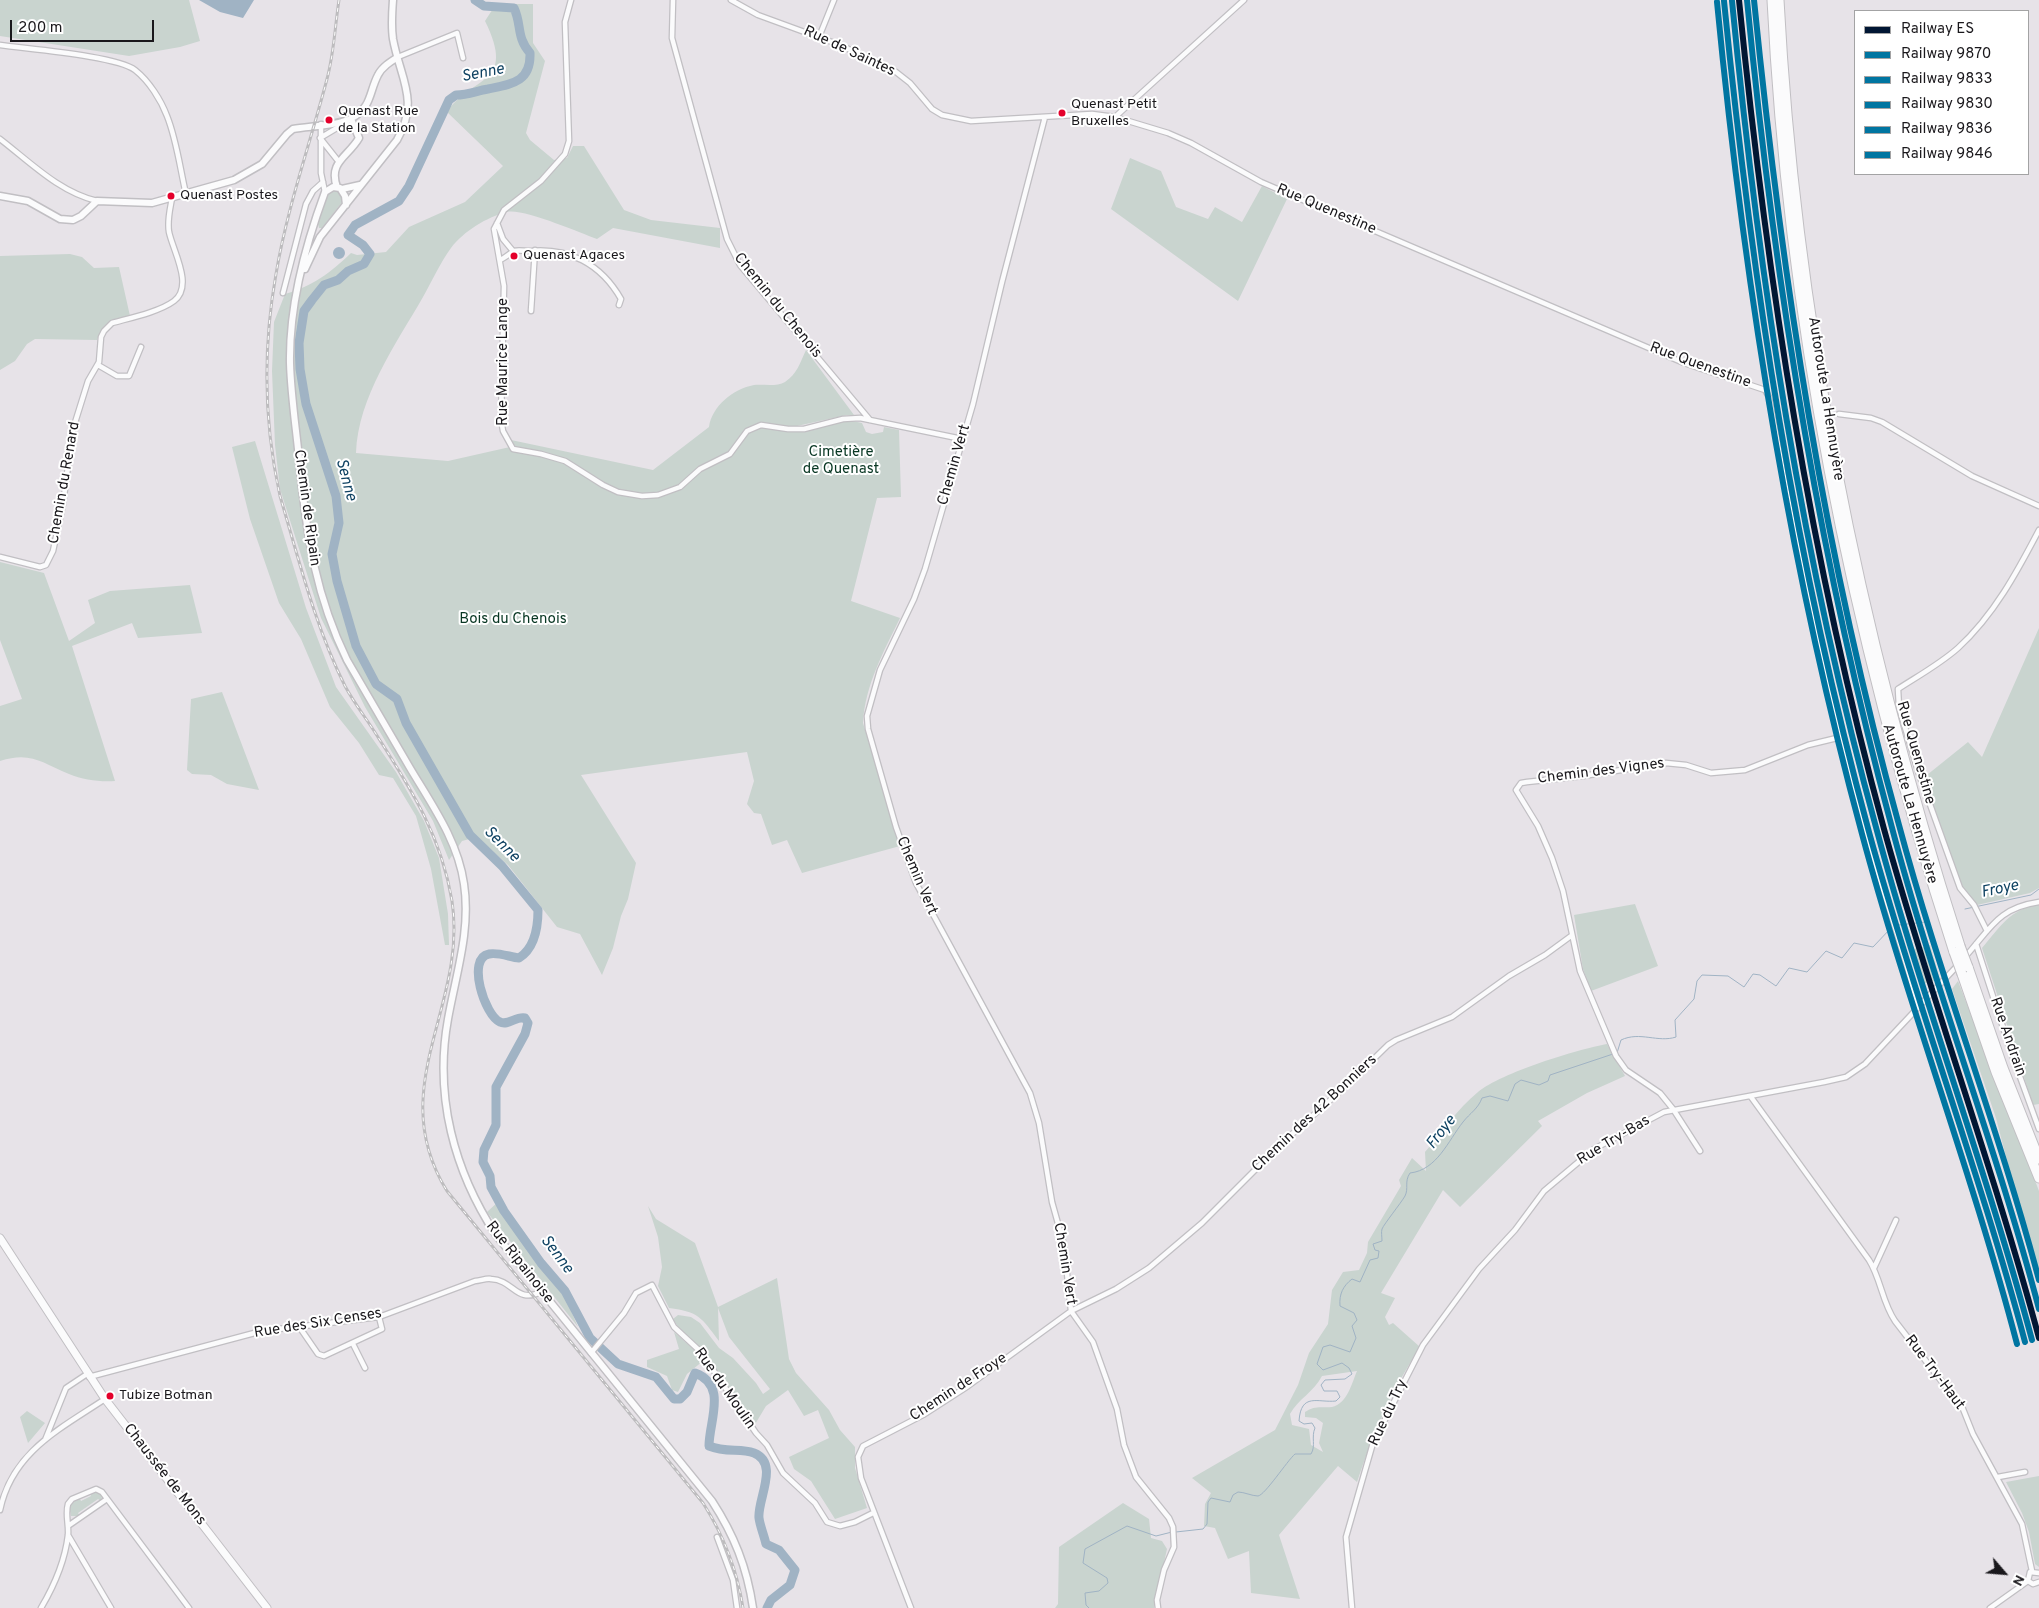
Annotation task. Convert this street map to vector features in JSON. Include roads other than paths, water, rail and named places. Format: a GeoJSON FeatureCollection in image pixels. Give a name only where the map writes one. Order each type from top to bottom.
{"type":"FeatureCollection","features":[{"type":"Feature","properties":{"kind":"highway","name":"Autoroute La Hennuyère"},"geometry":{"type":"LineString","coordinates":[[1772,0],[1782,140],[1794,248],[1825,451],[1842,540],[1879,700],[1920,847],[1965,971],[2039,1159]]}},
{"type":"Feature","properties":{"kind":"highway","name":"Autoroute La Hennuyère"},"geometry":{"type":"LineString","coordinates":[[1779,0],[1801,248],[1832,451],[1849,538],[1890,709],[1957,949]]}},
{"type":"Feature","properties":{"kind":"highway","name":"Autoroute La Hennuyère"},"geometry":{"type":"LineString","coordinates":[[1965,971],[1996,1072],[2039,1178]]}},
{"type":"Feature","properties":{"kind":"main road","name":"Chaussée de Mons"},"geometry":{"type":"LineString","coordinates":[[0,1238],[88,1376],[267,1608]]}},
{"type":"Feature","properties":{"kind":"street","name":"Chemin de Ripain"},"geometry":{"type":"LineString","coordinates":[[296,299],[309,256],[346,204],[397,140],[406,121],[408,95],[393,37],[393,0]]}},
{"type":"Feature","properties":{"kind":"street"},"geometry":{"type":"LineString","coordinates":[[514,251],[503,239],[497,221],[504,210],[540,181],[565,154],[569,141],[565,22],[571,0]]}},
{"type":"Feature","properties":{"kind":"street","name":"Chemin du Chenois"},"geometry":{"type":"LineString","coordinates":[[673,0],[672,38],[713,190],[734,254],[740,265],[870,420]]}},
{"type":"Feature","properties":{"kind":"street","name":"Rue de Saintes"},"geometry":{"type":"LineString","coordinates":[[731,0],[758,15],[819,37],[896,72],[910,83],[932,109],[948,117],[971,121],[1045,117]]}},
{"type":"Feature","properties":{"kind":"street"},"geometry":{"type":"LineString","coordinates":[[819,37],[834,0]]}},
{"type":"Feature","properties":{"kind":"street"},"geometry":{"type":"LineString","coordinates":[[1115,117],[1244,0]]}},
{"type":"Feature","properties":{"kind":"street"},"geometry":{"type":"LineString","coordinates":[[320,138],[351,119],[368,102],[380,72],[398,57],[457,33],[463,58]]}},
{"type":"Feature","properties":{"kind":"street"},"geometry":{"type":"LineString","coordinates":[[0,45],[100,60],[126,65],[135,70],[158,97],[168,118],[186,194]]}},
{"type":"Feature","properties":{"kind":"street","name":"Rue Quenestine"},"geometry":{"type":"LineString","coordinates":[[1045,117],[1092,114],[1115,117],[1179,138],[1281,191],[1684,362],[1765,390],[1768,397],[1802,570],[1841,736],[1868,841],[1902,945],[1918,1007]]}},
{"type":"Feature","properties":{"kind":"street","name":"Chemin Vert"},"geometry":{"type":"LineString","coordinates":[[1045,117],[962,439],[920,586],[880,670],[867,716],[868,729],[896,827],[916,883],[1030,1093],[1039,1123],[1052,1202],[1064,1245],[1071,1310],[1093,1342],[1117,1408],[1124,1445],[1136,1477],[1169,1518],[1173,1527],[1174,1547],[1164,1570],[1157,1600],[1158,1608]]}},
{"type":"Feature","properties":{"kind":"street"},"geometry":{"type":"LineString","coordinates":[[0,139],[68,191],[97,201],[144,204],[172,198],[244,176],[262,164],[287,134],[294,129],[351,119]]}},
{"type":"Feature","properties":{"kind":"street"},"geometry":{"type":"LineString","coordinates":[[346,204],[334,172],[339,162],[359,138],[351,119]]}},
{"type":"Feature","properties":{"kind":"street"},"geometry":{"type":"LineString","coordinates":[[320,124],[324,192]]}},
{"type":"Feature","properties":{"kind":"street"},"geometry":{"type":"LineString","coordinates":[[320,138],[339,162]]}},
{"type":"Feature","properties":{"kind":"street"},"geometry":{"type":"LineString","coordinates":[[283,293],[306,204],[313,191],[323,182]]}},
{"type":"Feature","properties":{"kind":"street"},"geometry":{"type":"LineString","coordinates":[[324,192],[329,188],[352,189],[363,183]]}},
{"type":"Feature","properties":{"kind":"street","name":"Chemin de Ripain"},"geometry":{"type":"LineString","coordinates":[[324,192],[304,257],[296,299],[291,343],[291,380],[307,535],[324,607],[347,660],[419,782]]}},
{"type":"Feature","properties":{"kind":"street"},"geometry":{"type":"LineString","coordinates":[[0,196],[28,201],[60,219],[73,220],[82,216],[97,201]]}},
{"type":"Feature","properties":{"kind":"street","name":"Chemin du Renard"},"geometry":{"type":"LineString","coordinates":[[0,557],[40,567],[46,565],[50,559],[63,504],[73,429],[88,381],[98,365],[102,337],[109,325],[173,302],[180,292],[182,276],[169,232],[169,213],[172,198]]}},
{"type":"Feature","properties":{"kind":"street","name":"Rue Maurice Lange"},"geometry":{"type":"LineString","coordinates":[[497,221],[494,229],[494,240],[500,260],[504,286],[501,419],[508,442],[513,449],[541,454],[564,461],[618,492],[642,496],[658,496],[672,492],[700,469],[730,454],[747,430],[754,426],[804,429],[851,418],[870,420]]}},
{"type":"Feature","properties":{"kind":"street"},"geometry":{"type":"LineString","coordinates":[[314,224],[316,232],[323,235]]}},
{"type":"Feature","properties":{"kind":"street"},"geometry":{"type":"LineString","coordinates":[[531,312],[535,250]]}},
{"type":"Feature","properties":{"kind":"street"},"geometry":{"type":"LineString","coordinates":[[500,260],[514,251],[562,252],[594,266],[614,287],[621,299],[619,305]]}},
{"type":"Feature","properties":{"kind":"street"},"geometry":{"type":"LineString","coordinates":[[98,365],[117,376],[129,376],[141,347]]}},
{"type":"Feature","properties":{"kind":"street"},"geometry":{"type":"LineString","coordinates":[[1839,414],[1871,418],[1882,422],[1972,476],[2039,506]]}},
{"type":"Feature","properties":{"kind":"street"},"geometry":{"type":"LineString","coordinates":[[870,420],[962,439]]}},
{"type":"Feature","properties":{"kind":"street","name":"Rue Quenestine"},"geometry":{"type":"LineString","coordinates":[[1987,931],[1975,907],[1960,888],[1918,771],[1899,707],[1898,690],[1944,659],[1972,634],[2012,581],[2039,530]]}},
{"type":"Feature","properties":{"kind":"street","name":"Chemin des Vignes"},"geometry":{"type":"LineString","coordinates":[[1571,936],[1563,891],[1552,858],[1538,826],[1516,790],[1522,783],[1666,763],[1686,765],[1711,773],[1745,770],[1808,745],[1841,736]]}},
{"type":"Feature","properties":{"kind":"street","name":"Rue Ripainoise"},"geometry":{"type":"LineString","coordinates":[[419,782],[455,849],[464,883],[466,903],[462,952],[444,1042],[444,1085],[450,1129],[462,1172],[484,1217],[496,1235],[541,1292],[593,1351],[712,1501],[728,1525],[742,1555],[754,1608]]}},
{"type":"Feature","properties":{"kind":"street","name":"Rue Try-Bas"},"geometry":{"type":"LineString","coordinates":[[1500,1246],[1544,1191],[1564,1172],[1602,1144],[1673,1109],[1751,1096],[1846,1076],[1868,1061],[1987,931],[2009,910],[2020,905],[2039,902]]}},
{"type":"Feature","properties":{"kind":"street"},"geometry":{"type":"LineString","coordinates":[[1571,936],[1584,983],[1622,1066],[1660,1093],[1673,1109],[1700,1151]]}},
{"type":"Feature","properties":{"kind":"street","name":"Chemin des 42 Bonniers"},"geometry":{"type":"LineString","coordinates":[[1071,1310],[1081,1308],[1127,1283],[1172,1250],[1283,1142],[1396,1040],[1452,1017],[1509,976],[1545,955],[1571,936]]}},
{"type":"Feature","properties":{"kind":"street","name":"Rue Andrain"},"geometry":{"type":"LineString","coordinates":[[1976,944],[2011,1052],[2039,1129]]}},
{"type":"Feature","properties":{"kind":"street","name":"Rue Try-Haut"},"geometry":{"type":"LineString","coordinates":[[1751,1096],[1874,1268],[1889,1312],[1963,1409],[1974,1434],[2022,1524],[2032,1571]]}},
{"type":"Feature","properties":{"kind":"street"},"geometry":{"type":"LineString","coordinates":[[1874,1268],[1896,1220]]}},
{"type":"Feature","properties":{"kind":"street","name":"Rue du Try"},"geometry":{"type":"LineString","coordinates":[[1352,1608],[1346,1537],[1373,1443],[1423,1346],[1479,1269],[1500,1246]]}},
{"type":"Feature","properties":{"kind":"street","name":"Rue des Six Censes"},"geometry":{"type":"LineString","coordinates":[[45,1440],[66,1388],[88,1376],[262,1331],[298,1325],[379,1317],[491,1278],[509,1285],[519,1294],[526,1297],[541,1292]]}},
{"type":"Feature","properties":{"kind":"street","name":"Rue du Moulin"},"geometry":{"type":"LineString","coordinates":[[593,1351],[636,1294],[652,1286],[674,1327],[701,1352],[756,1433],[768,1445],[783,1473],[815,1503],[827,1522],[840,1526],[856,1522],[873,1513]]}},
{"type":"Feature","properties":{"kind":"street","name":"Chemin de Froye"},"geometry":{"type":"LineString","coordinates":[[911,1608],[873,1513],[858,1466],[858,1457],[863,1446],[923,1414],[960,1390],[1071,1310]]}},
{"type":"Feature","properties":{"kind":"street"},"geometry":{"type":"LineString","coordinates":[[298,1325],[320,1356],[353,1344],[382,1329],[379,1317]]}},
{"type":"Feature","properties":{"kind":"street"},"geometry":{"type":"LineString","coordinates":[[353,1344],[365,1368]]}},
{"type":"Feature","properties":{"kind":"street"},"geometry":{"type":"LineString","coordinates":[[0,1510],[7,1488],[18,1466],[30,1452],[105,1399]]}},
{"type":"Feature","properties":{"kind":"street"},"geometry":{"type":"LineString","coordinates":[[1998,1477],[2025,1472]]}},
{"type":"Feature","properties":{"kind":"street"},"geometry":{"type":"LineString","coordinates":[[41,1608],[59,1573],[68,1535],[67,1508],[70,1500],[96,1489],[102,1492],[189,1608]]}},
{"type":"Feature","properties":{"kind":"street"},"geometry":{"type":"LineString","coordinates":[[68,1526],[107,1499]]}},
{"type":"Feature","properties":{"kind":"street"},"geometry":{"type":"LineString","coordinates":[[68,1535],[111,1608]]}},
{"type":"Feature","properties":{"kind":"street"},"geometry":{"type":"LineString","coordinates":[[717,1537],[733,1580],[737,1608]]}},
{"type":"Feature","properties":{"kind":"street"},"geometry":{"type":"LineString","coordinates":[[2028,1581],[2028,1575],[2032,1571],[2039,1573]]}},
{"type":"Feature","properties":{"kind":"street"},"geometry":{"type":"LineString","coordinates":[[2028,1581],[2033,1584],[2039,1582]]}},
{"type":"Feature","properties":{"kind":"street"},"geometry":{"type":"LineString","coordinates":[[1990,1608],[2028,1581]]}},
{"type":"Feature","properties":{"kind":"water"},"geometry":{"type":"Polygon","coordinates":[[[199,0],[254,0],[243,18],[220,12],[199,0]]]}},
{"type":"Feature","properties":{"kind":"water"},"geometry":{"type":"Polygon","coordinates":[[[337,247],[341,247],[345,253],[341,259],[337,259],[333,255],[333,251],[337,247]]]}},
{"type":"Feature","properties":{"kind":"waterway","name":"Senne"},"geometry":{"type":"LineString","coordinates":[[475,0],[484,6],[514,8],[523,42],[530,53],[527,70],[523,76],[512,83],[468,94],[456,95],[449,100],[409,186],[399,201],[355,225],[348,235],[363,245],[370,254],[364,264],[348,271],[338,280],[324,285],[304,311],[299,343],[300,369],[306,404],[336,496],[339,523],[332,554],[337,581],[356,646],[376,684],[397,699],[406,723],[470,835],[502,866],[538,910],[534,937],[529,949],[524,954],[519,958],[489,954],[482,958],[479,965],[480,987],[494,1018],[503,1023],[518,1018],[525,1018],[528,1023],[525,1034],[496,1087],[496,1125],[484,1150],[483,1162],[490,1176],[491,1187],[504,1211],[541,1263],[565,1291],[590,1338],[618,1364],[656,1377],[674,1399],[680,1399],[687,1392],[695,1373],[705,1379],[711,1386],[714,1395],[709,1446],[754,1453],[762,1458],[765,1465],[766,1482],[759,1510],[760,1524],[766,1544],[779,1550],[795,1570],[790,1585],[771,1600],[767,1608]]}},
{"type":"Feature","properties":{"kind":"waterway","name":"Froye"},"geometry":{"type":"LineString","coordinates":[[1965,909],[2031,895],[2039,889]]}},
{"type":"Feature","properties":{"kind":"waterway","name":"Froye"},"geometry":{"type":"LineString","coordinates":[[1899,925],[1925,922]]}},
{"type":"Feature","properties":{"kind":"waterway","name":"Froye"},"geometry":{"type":"LineString","coordinates":[[1617,1053],[1621,1040],[1628,1038],[1662,1039],[1676,1037],[1675,1020],[1694,999],[1697,981],[1702,975],[1728,976],[1744,987],[1753,974],[1760,975],[1776,986],[1789,968],[1807,972],[1826,951],[1842,958],[1854,943],[1873,947],[1891,928]]}},
{"type":"Feature","properties":{"kind":"waterway","name":"Froye"},"geometry":{"type":"LineString","coordinates":[[1176,1532],[1203,1529],[1207,1524],[1208,1502],[1211,1498],[1230,1502],[1233,1495],[1238,1492],[1258,1496],[1266,1490],[1295,1454],[1311,1454],[1315,1428],[1312,1423],[1304,1424],[1299,1421],[1303,1406],[1311,1401],[1336,1401],[1340,1397],[1337,1391],[1324,1391],[1321,1385],[1325,1380],[1345,1379],[1352,1374],[1349,1368],[1342,1363],[1323,1370],[1317,1364],[1323,1347],[1330,1345],[1350,1352],[1356,1338],[1352,1326],[1357,1320],[1354,1313],[1340,1306],[1341,1294],[1346,1284],[1352,1279],[1360,1282],[1370,1260],[1378,1258],[1379,1251],[1375,1250],[1373,1244],[1382,1241],[1382,1229],[1405,1196],[1407,1179],[1410,1173],[1419,1171],[1435,1161],[1482,1098],[1490,1096],[1508,1101],[1515,1084],[1521,1080],[1539,1085],[1548,1081],[1550,1075],[1613,1054]]}},
{"type":"Feature","properties":{"kind":"waterway","name":"Froye"},"geometry":{"type":"LineString","coordinates":[[1089,1608],[1086,1605],[1085,1593],[1099,1591],[1108,1583],[1107,1578],[1083,1563],[1085,1549],[1127,1526],[1156,1536],[1172,1532]]}},
{"type":"Feature","properties":{"kind":"railway"},"geometry":{"type":"LineString","coordinates":[[339,0],[329,69],[292,200],[276,274],[267,357],[268,413],[280,496],[308,592],[325,640],[345,686],[401,774],[423,813],[447,877],[452,901],[454,940],[449,976],[431,1047],[425,1081],[423,1117],[429,1153],[447,1191],[703,1503],[729,1553],[743,1608]]}},
{"type":"Feature","properties":{"kind":"rail line","name":"ES"},"geometry":{"type":"LineString","coordinates":[[1739,0],[1763,210],[1778,314],[1794,418],[1834,625],[1858,727],[1902,893],[2002,1210],[2039,1338]]}},
{"type":"Feature","properties":{"kind":"rail line","name":"9833"},"geometry":{"type":"LineString","coordinates":[[1747,0],[1758,104],[1785,312],[1820,518],[1842,621],[1865,723],[1908,885],[2004,1187],[2039,1309]]}},
{"type":"Feature","properties":{"kind":"rail line","name":"9836"},"geometry":{"type":"LineString","coordinates":[[1754,0],[1765,104],[1792,312],[1809,416],[1849,621],[1872,723],[1915,882],[2006,1165],[2039,1280]]}},
{"type":"Feature","properties":{"kind":"rail line","name":"9830"},"geometry":{"type":"LineString","coordinates":[[1724,1],[1735,106],[1763,316],[1779,420],[1819,627],[1843,730],[1887,896],[1988,1214],[2025,1342]]}},
{"type":"Feature","properties":{"kind":"rail line","name":"9870"},"geometry":{"type":"LineString","coordinates":[[1732,1],[1743,106],[1770,315],[1786,419],[1826,626],[1850,729],[1895,895],[1995,1212],[2032,1340]]}},
{"type":"Feature","properties":{"kind":"rail line","name":"9846"},"geometry":{"type":"LineString","coordinates":[[1717,2],[1728,107],[1755,317],[1791,525],[1812,628],[1836,731],[1880,898],[1980,1216],[2017,1344]]}},
{"type":"Feature","properties":{"kind":"place","name":"Quenast Petit Bruxelles"},"geometry":{"type":"Point","coordinates":[1062,113]}},
{"type":"Feature","properties":{"kind":"place","name":"Quenast Rue de la Station"},"geometry":{"type":"Point","coordinates":[329,120]}},
{"type":"Feature","properties":{"kind":"place","name":"Quenast Postes"},"geometry":{"type":"Point","coordinates":[171,196]}},
{"type":"Feature","properties":{"kind":"place","name":"Quenast Agaces"},"geometry":{"type":"Point","coordinates":[514,256]}},
{"type":"Feature","properties":{"kind":"place","name":"Tubize Botman"},"geometry":{"type":"Point","coordinates":[110,1396]}},
{"type":"Feature","properties":{"kind":"park label","name":"Cimetière de Quenast"},"geometry":{"type":"Point","coordinates":[841,462]}},
{"type":"Feature","properties":{"kind":"park label","name":"Bois du Chenois"},"geometry":{"type":"Point","coordinates":[513,620]}}]}
